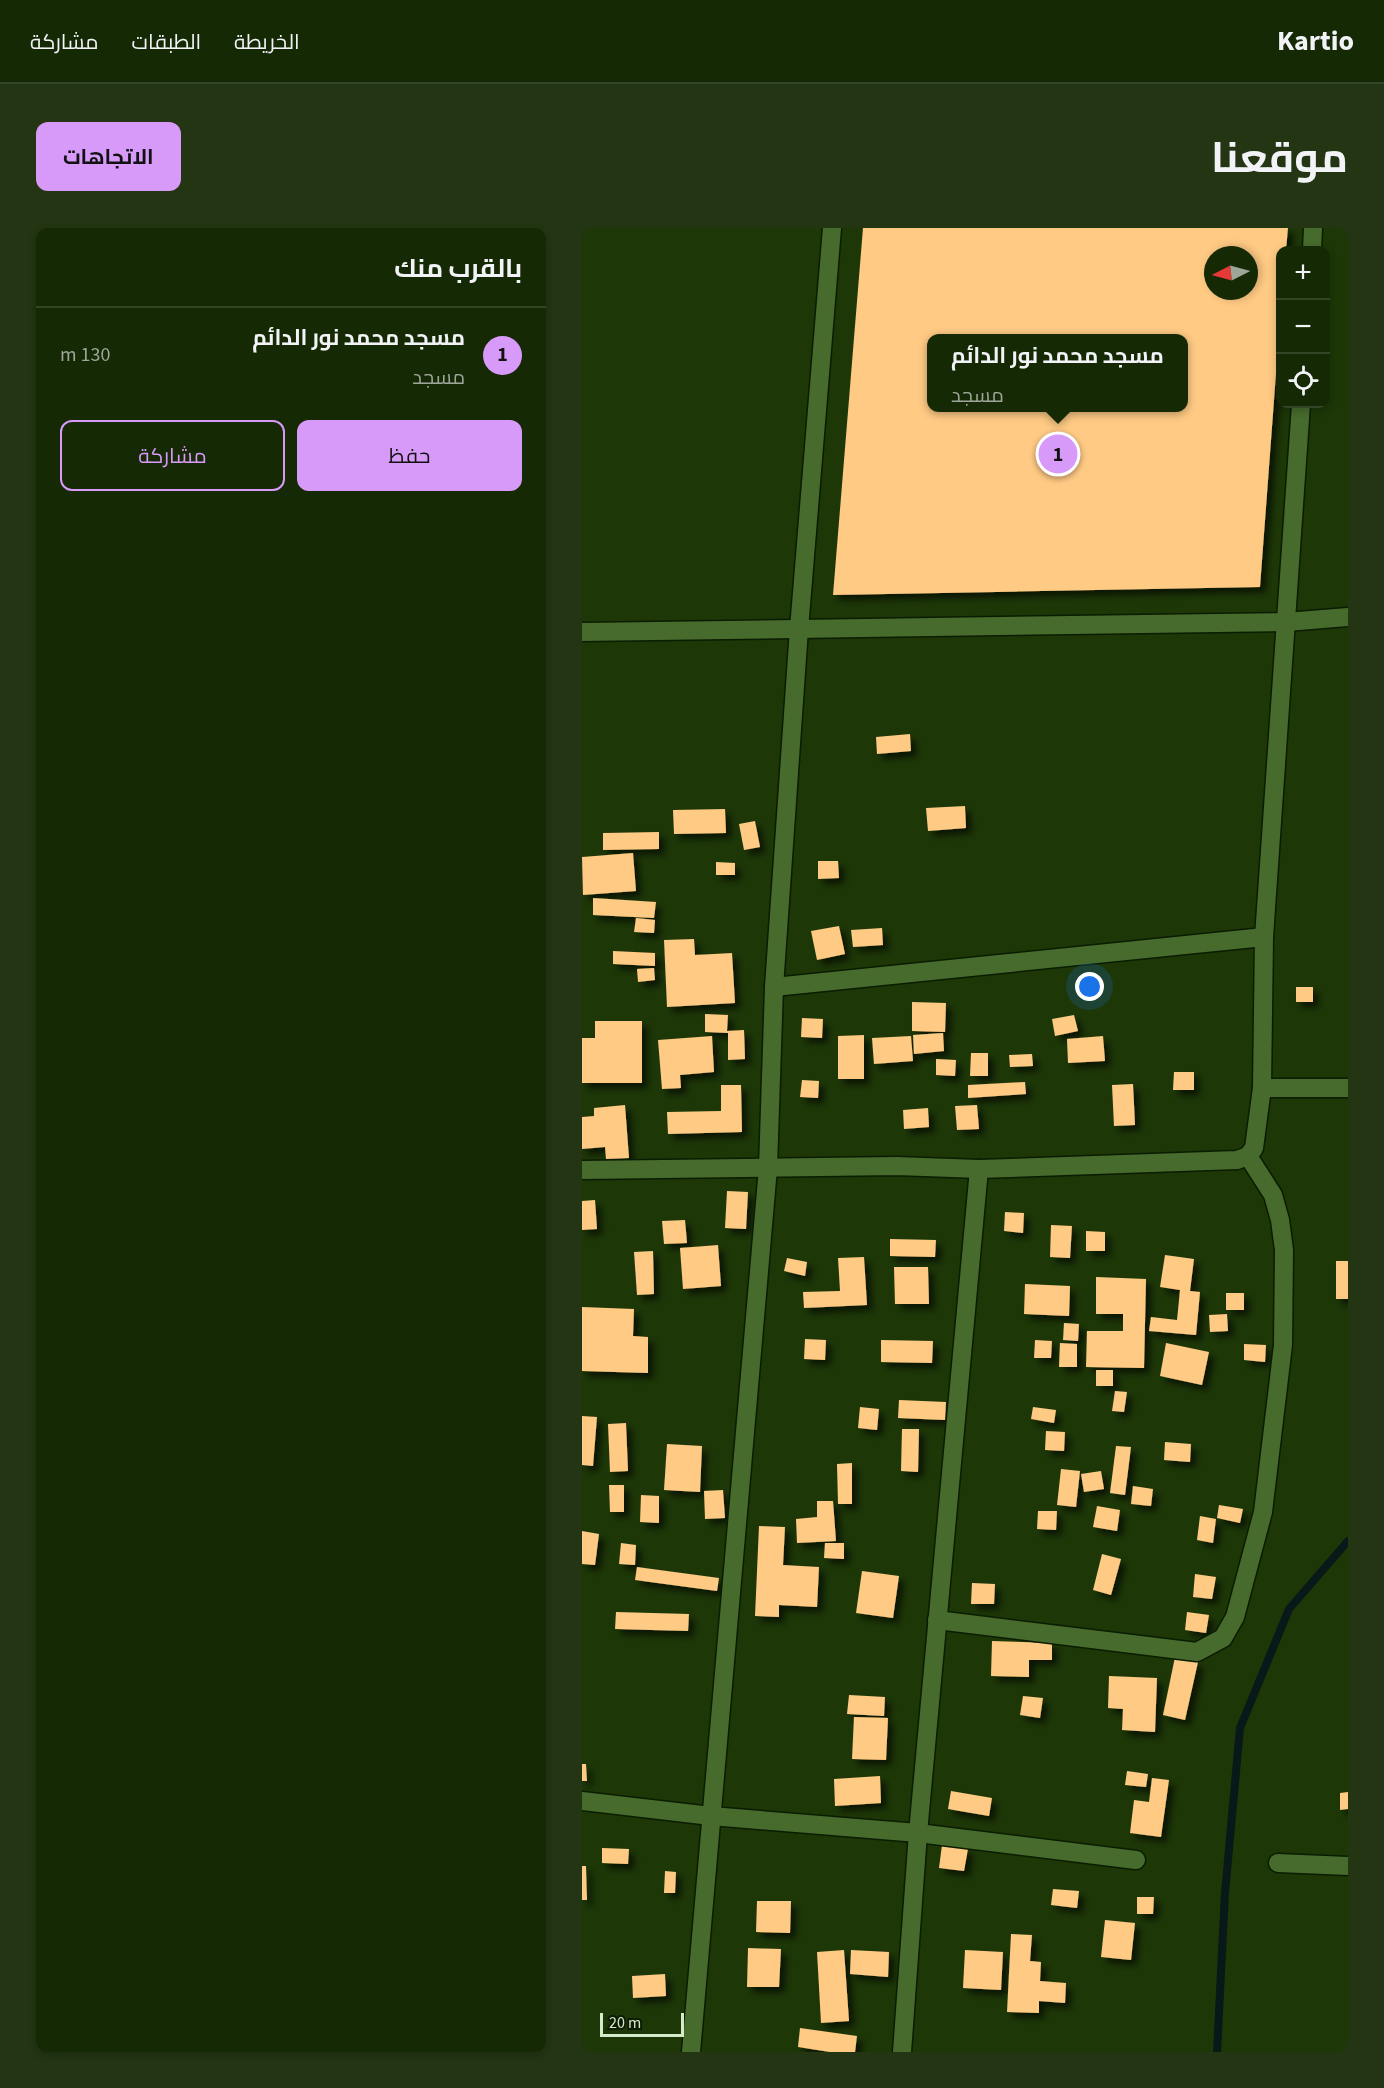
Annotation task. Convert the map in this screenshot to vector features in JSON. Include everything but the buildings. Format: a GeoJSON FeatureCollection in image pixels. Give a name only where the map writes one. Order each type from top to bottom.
{"type":"FeatureCollection","features":[{"type":"Feature","properties":{"kind":"street"},"geometry":{"type":"LineString","coordinates":[[691,2052],[768,1168],[774,987],[799,630],[832,228]]}},
{"type":"Feature","properties":{"kind":"street"},"geometry":{"type":"LineString","coordinates":[[1312,246],[1313,228]]}},
{"type":"Feature","properties":{"kind":"street"},"geometry":{"type":"LineString","coordinates":[[582,1170],[897,1166],[979,1169],[1237,1160],[1248,1156],[1254,1148],[1262,1088],[1264,937],[1301,408]]}},
{"type":"Feature","properties":{"kind":"street"},"geometry":{"type":"LineString","coordinates":[[582,632],[1286,622],[1348,617]]}},
{"type":"Feature","properties":{"kind":"street"},"geometry":{"type":"LineString","coordinates":[[774,987],[1264,937]]}},
{"type":"Feature","properties":{"kind":"street"},"geometry":{"type":"LineString","coordinates":[[1262,1088],[1348,1088]]}},
{"type":"Feature","properties":{"kind":"street"},"geometry":{"type":"LineString","coordinates":[[937,1620],[1197,1652],[1223,1638],[1235,1617],[1263,1512],[1283,1345],[1284,1250],[1280,1220],[1273,1195],[1248,1156]]}},
{"type":"Feature","properties":{"kind":"street"},"geometry":{"type":"LineString","coordinates":[[902,2052],[918,1833],[979,1169]]}},
{"type":"Feature","properties":{"kind":"street"},"geometry":{"type":"LineString","coordinates":[[582,1801],[711,1816],[918,1833],[1136,1860]]}},
{"type":"Feature","properties":{"kind":"street"},"geometry":{"type":"LineString","coordinates":[[1278,1863],[1348,1866]]}},
{"type":"Feature","properties":{"kind":"waterway"},"geometry":{"type":"LineString","coordinates":[[1217,2052],[1225,1893],[1240,1728],[1289,1609],[1348,1541]]}},
{"type":"Feature","properties":{"kind":"place","name":"مسجد محمد نور الدائم"},"geometry":{"type":"Point","coordinates":[1058,454]}}]}
